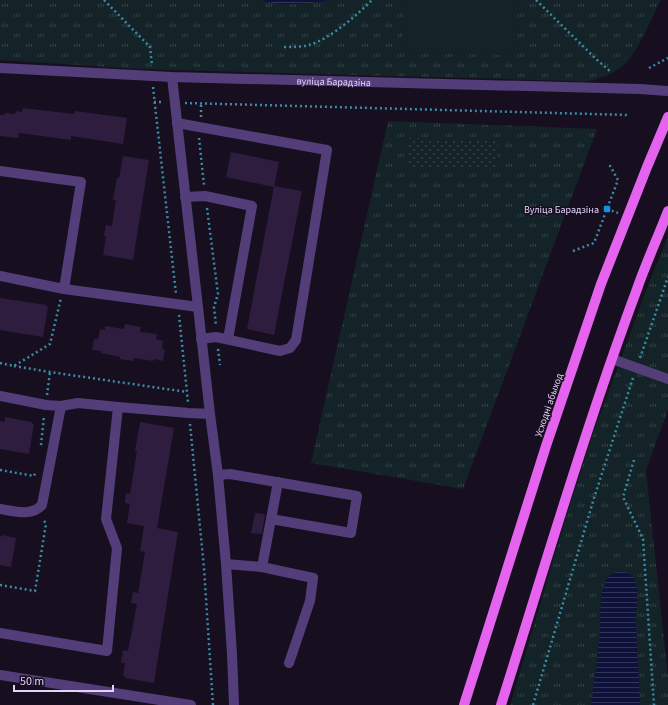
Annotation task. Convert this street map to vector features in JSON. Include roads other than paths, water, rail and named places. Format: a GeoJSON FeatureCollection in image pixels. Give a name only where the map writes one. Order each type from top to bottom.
{"type":"FeatureCollection","features":[{"type":"Feature","properties":{"kind":"main road","name":"Усходні абыход"},"geometry":{"type":"LineString","coordinates":[[464,705],[544,454],[601,284],[668,117]]}},
{"type":"Feature","properties":{"kind":"main road"},"geometry":{"type":"LineString","coordinates":[[501,705],[579,456],[637,288],[668,211]]}},
{"type":"Feature","properties":{"kind":"street","name":"вуліца Барадзіна"},"geometry":{"type":"LineString","coordinates":[[0,68],[172,77],[640,89],[668,91]]}},
{"type":"Feature","properties":{"kind":"street"},"geometry":{"type":"LineString","coordinates":[[172,77],[218,476],[226,564],[234,705]]}},
{"type":"Feature","properties":{"kind":"street"},"geometry":{"type":"LineString","coordinates":[[177,123],[327,150],[296,340],[290,348],[280,351],[228,339],[216,337],[202,338]]}},
{"type":"Feature","properties":{"kind":"street"},"geometry":{"type":"LineString","coordinates":[[0,171],[81,182],[64,289]]}},
{"type":"Feature","properties":{"kind":"street"},"geometry":{"type":"LineString","coordinates":[[185,197],[205,196],[252,206],[228,339]]}},
{"type":"Feature","properties":{"kind":"street"},"geometry":{"type":"LineString","coordinates":[[0,276],[64,289],[198,307]]}},
{"type":"Feature","properties":{"kind":"street"},"geometry":{"type":"LineString","coordinates":[[612,359],[668,379]]}},
{"type":"Feature","properties":{"kind":"street"},"geometry":{"type":"LineString","coordinates":[[0,396],[46,405],[61,406],[78,403],[210,414]]}},
{"type":"Feature","properties":{"kind":"street"},"geometry":{"type":"LineString","coordinates":[[0,509],[32,512],[41,507],[61,406]]}},
{"type":"Feature","properties":{"kind":"street"},"geometry":{"type":"LineString","coordinates":[[0,633],[107,651],[117,548],[106,519],[118,407]]}},
{"type":"Feature","properties":{"kind":"street"},"geometry":{"type":"LineString","coordinates":[[218,476],[230,474],[357,496],[351,533],[271,519]]}},
{"type":"Feature","properties":{"kind":"street"},"geometry":{"type":"LineString","coordinates":[[262,567],[278,482]]}},
{"type":"Feature","properties":{"kind":"street"},"geometry":{"type":"LineString","coordinates":[[226,564],[262,567],[313,578],[310,600],[289,662]]}},
{"type":"Feature","properties":{"kind":"street"},"geometry":{"type":"LineString","coordinates":[[0,675],[191,705]]}},
{"type":"Feature","properties":{"kind":"place","name":"Вуліца Барадзіна"},"geometry":{"type":"Point","coordinates":[607,209]}}]}
